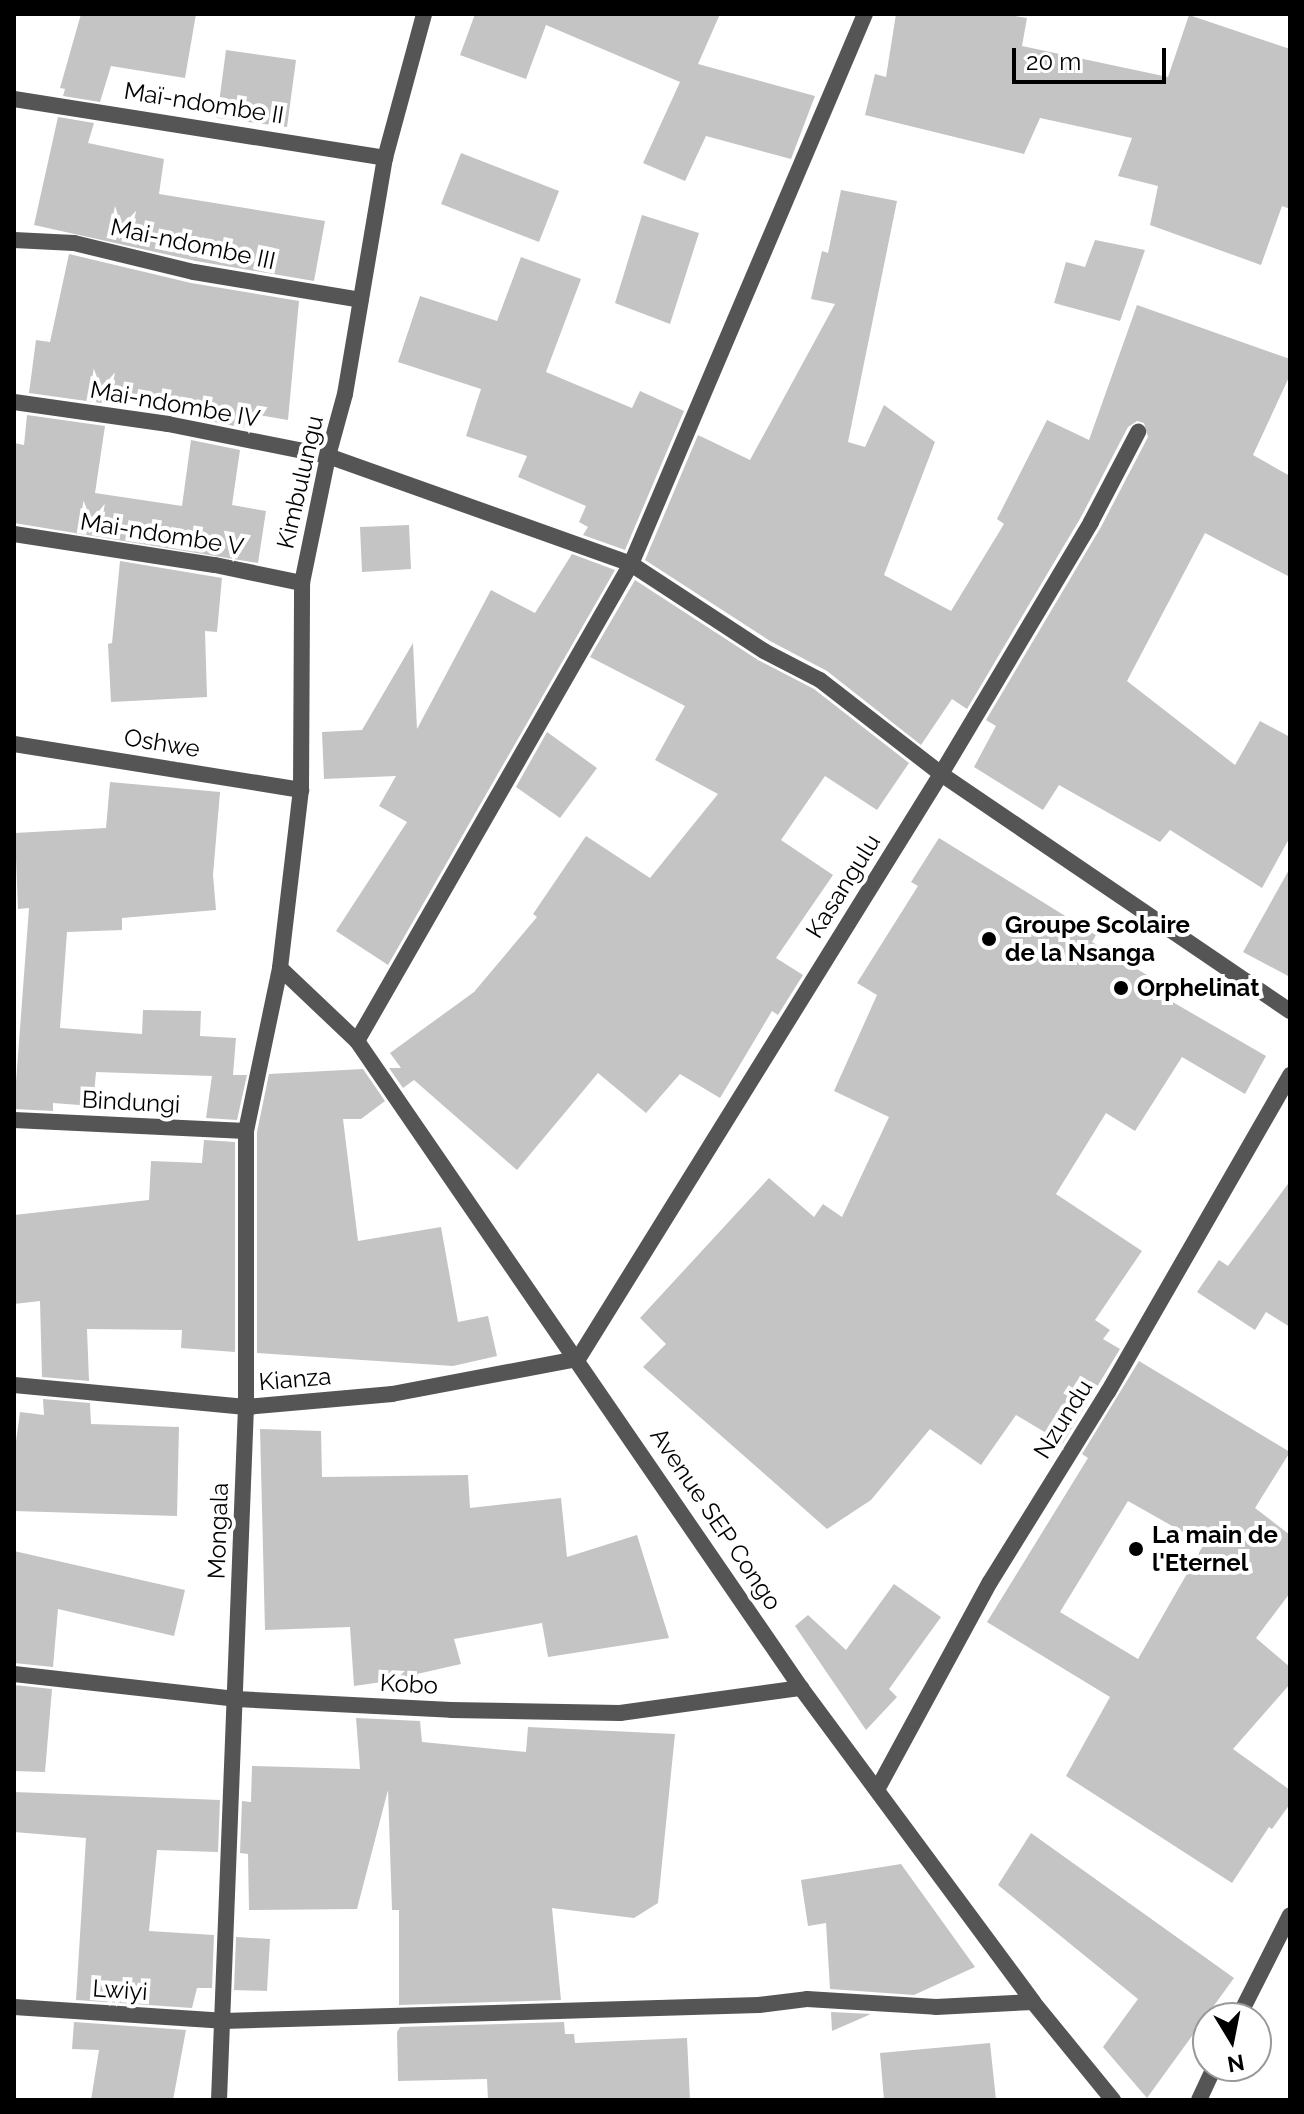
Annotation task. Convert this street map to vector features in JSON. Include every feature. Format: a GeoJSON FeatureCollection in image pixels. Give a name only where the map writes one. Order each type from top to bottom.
{"type":"FeatureCollection","features":[{"type":"Feature","properties":{"kind":"street","name":"Kimbulungu"},"geometry":{"type":"LineString","coordinates":[[280,968],[301,790],[302,583],[328,456],[345,394],[385,158],[424,14]]}},
{"type":"Feature","properties":{"kind":"street"},"geometry":{"type":"LineString","coordinates":[[357,1041],[631,564],[865,14]]}},
{"type":"Feature","properties":{"kind":"street","name":"Maï-ndombe II"},"geometry":{"type":"LineString","coordinates":[[14,99],[385,158]]}},
{"type":"Feature","properties":{"kind":"street","name":"Mai-ndombe III"},"geometry":{"type":"LineString","coordinates":[[14,240],[74,243],[194,272],[361,300]]}},
{"type":"Feature","properties":{"kind":"street","name":"Mai-ndombe IV"},"geometry":{"type":"LineString","coordinates":[[14,402],[168,424],[328,456],[631,564],[764,651],[820,680],[941,774],[1290,1011]]}},
{"type":"Feature","properties":{"kind":"street","name":"Kasangulu"},"geometry":{"type":"LineString","coordinates":[[578,1359],[941,774],[1091,522],[1138,432]]}},
{"type":"Feature","properties":{"kind":"street","name":"Mai-ndombe V"},"geometry":{"type":"LineString","coordinates":[[14,534],[215,565],[302,583]]}},
{"type":"Feature","properties":{"kind":"street","name":"Oshwe"},"geometry":{"type":"LineString","coordinates":[[14,744],[301,790]]}},
{"type":"Feature","properties":{"kind":"street","name":"Avenue SEP Congo"},"geometry":{"type":"LineString","coordinates":[[280,968],[357,1041],[801,1688],[878,1788],[1033,2002],[1113,2100]]}},
{"type":"Feature","properties":{"kind":"street","name":"Mongala"},"geometry":{"type":"LineString","coordinates":[[219,2100],[246,1407],[246,1131],[280,968]]}},
{"type":"Feature","properties":{"kind":"street","name":"Nzundu"},"geometry":{"type":"LineString","coordinates":[[878,1788],[990,1582],[1108,1392],[1290,1075]]}},
{"type":"Feature","properties":{"kind":"street","name":"Bindungi"},"geometry":{"type":"LineString","coordinates":[[14,1120],[246,1131]]}},
{"type":"Feature","properties":{"kind":"street","name":"Kianza"},"geometry":{"type":"LineString","coordinates":[[14,1385],[246,1407],[407,1392],[578,1359]]}},
{"type":"Feature","properties":{"kind":"street","name":"Kobo"},"geometry":{"type":"LineString","coordinates":[[14,1674],[236,1699],[451,1710],[620,1713],[801,1688]]}},
{"type":"Feature","properties":{"kind":"street"},"geometry":{"type":"LineString","coordinates":[[1246,2002],[1290,1915]]}},
{"type":"Feature","properties":{"kind":"street","name":"Lwiyi"},"geometry":{"type":"LineString","coordinates":[[14,2007],[223,2021],[759,2005],[807,1999],[936,2007],[1033,2002]]}},
{"type":"Feature","properties":{"kind":"building"},"geometry":{"type":"Polygon","coordinates":[[[81,14],[196,14],[185,78],[111,66],[100,102],[63,96],[65,89],[60,88],[81,14]]]}},
{"type":"Feature","properties":{"kind":"building"},"geometry":{"type":"Polygon","coordinates":[[[475,14],[720,14],[698,64],[815,96],[791,159],[706,136],[685,181],[643,163],[680,82],[546,25],[526,79],[460,55],[475,14]]]}},
{"type":"Feature","properties":{"kind":"building"},"geometry":{"type":"Polygon","coordinates":[[[896,14],[1002,14],[1027,18],[1022,46],[1168,77],[1189,15],[1290,49],[1290,209],[1282,206],[1261,265],[1150,225],[1158,186],[1118,176],[1132,138],[1040,118],[1024,154],[865,115],[875,74],[886,77],[896,14]]]}},
{"type":"Feature","properties":{"kind":"building"},"geometry":{"type":"Polygon","coordinates":[[[226,50],[296,60],[287,127],[217,118],[226,50]]]}},
{"type":"Feature","properties":{"kind":"building"},"geometry":{"type":"Polygon","coordinates":[[[58,117],[94,123],[88,143],[164,159],[159,194],[325,221],[314,281],[196,261],[34,225],[58,117]]]}},
{"type":"Feature","properties":{"kind":"building"},"geometry":{"type":"Polygon","coordinates":[[[461,153],[559,191],[539,242],[441,204],[461,153]]]}},
{"type":"Feature","properties":{"kind":"building"},"geometry":{"type":"Polygon","coordinates":[[[841,190],[897,201],[848,442],[865,447],[884,405],[935,442],[884,575],[951,611],[1004,524],[997,519],[1047,420],[1089,440],[1137,305],[1290,359],[1290,375],[1253,455],[1290,476],[1290,577],[1205,533],[1127,681],[1235,765],[1260,721],[1290,737],[1290,837],[1262,888],[1170,830],[1160,842],[1059,785],[1043,810],[974,767],[996,726],[986,720],[1101,527],[1148,437],[1144,423],[1137,421],[1128,427],[1081,517],[967,709],[952,699],[921,745],[827,671],[770,641],[645,560],[698,435],[750,460],[835,304],[811,299],[822,251],[828,253],[841,190]]]}},
{"type":"Feature","properties":{"kind":"building"},"geometry":{"type":"Polygon","coordinates":[[[642,215],[699,233],[670,324],[615,303],[642,215]]]}},
{"type":"Feature","properties":{"kind":"building"},"geometry":{"type":"Polygon","coordinates":[[[1095,240],[1145,250],[1120,321],[1054,303],[1066,262],[1085,267],[1095,240]]]}},
{"type":"Feature","properties":{"kind":"building"},"geometry":{"type":"Polygon","coordinates":[[[69,254],[191,283],[299,301],[288,420],[246,413],[244,428],[195,418],[197,405],[110,391],[108,404],[29,393],[36,340],[50,342],[69,254]]]}},
{"type":"Feature","properties":{"kind":"building"},"geometry":{"type":"Polygon","coordinates":[[[521,257],[581,279],[546,372],[632,408],[640,391],[684,411],[625,550],[583,535],[588,527],[579,522],[586,506],[518,477],[527,456],[466,436],[481,389],[398,362],[420,296],[497,321],[521,257]]]}},
{"type":"Feature","properties":{"kind":"building"},"geometry":{"type":"Polygon","coordinates":[[[27,415],[105,426],[95,493],[182,506],[191,440],[240,450],[232,505],[266,511],[258,563],[14,523],[14,443],[24,445],[27,415]]]}},
{"type":"Feature","properties":{"kind":"building"},"geometry":{"type":"Polygon","coordinates":[[[409,525],[411,569],[362,572],[360,527],[409,525]]]}},
{"type":"Feature","properties":{"kind":"building"},"geometry":{"type":"Polygon","coordinates":[[[572,554],[615,570],[388,965],[336,931],[407,822],[379,806],[396,776],[324,779],[322,732],[362,730],[413,643],[417,729],[491,590],[535,613],[572,554]]]}},
{"type":"Feature","properties":{"kind":"building"},"geometry":{"type":"Polygon","coordinates":[[[120,561],[222,578],[217,632],[205,631],[207,697],[111,702],[108,644],[112,643],[120,561]]]}},
{"type":"Feature","properties":{"kind":"building"},"geometry":{"type":"Polygon","coordinates":[[[635,580],[758,660],[814,689],[909,763],[877,810],[825,776],[781,840],[833,875],[776,958],[803,975],[778,1015],[772,1011],[720,1098],[680,1074],[646,1113],[598,1073],[517,1170],[414,1080],[403,1088],[389,1068],[401,1068],[390,1053],[474,992],[537,917],[533,914],[586,836],[650,878],[718,794],[655,760],[685,706],[590,657],[635,580]]]}},
{"type":"Feature","properties":{"kind":"building"},"geometry":{"type":"Polygon","coordinates":[[[547,732],[597,768],[560,818],[516,787],[547,732]]]}},
{"type":"Feature","properties":{"kind":"building"},"geometry":{"type":"Polygon","coordinates":[[[110,782],[220,792],[213,875],[216,910],[122,918],[122,930],[67,932],[60,1028],[142,1034],[143,1010],[201,1011],[200,1036],[236,1038],[233,1075],[247,1075],[237,1120],[206,1118],[212,1076],[96,1072],[93,1106],[53,1103],[53,1111],[14,1109],[29,908],[18,909],[15,833],[106,828],[110,782]]]}},
{"type":"Feature","properties":{"kind":"building"},"geometry":{"type":"Polygon","coordinates":[[[939,838],[1096,935],[1092,942],[1162,984],[1157,993],[1266,1056],[1245,1094],[1182,1057],[1135,1131],[1106,1113],[1056,1194],[1142,1251],[1095,1320],[1110,1330],[1103,1339],[1120,1349],[1063,1443],[1016,1415],[981,1465],[930,1429],[871,1500],[827,1529],[643,1367],[666,1344],[640,1318],[769,1178],[814,1217],[823,1204],[842,1217],[889,1117],[834,1091],[877,995],[857,983],[918,886],[911,882],[939,838]]]}},
{"type":"Feature","properties":{"kind":"building"},"geometry":{"type":"Polygon","coordinates":[[[1290,868],[1290,977],[1243,952],[1290,868]]]}},
{"type":"Feature","properties":{"kind":"building"},"geometry":{"type":"Polygon","coordinates":[[[363,1069],[385,1101],[361,1119],[343,1119],[358,1241],[441,1227],[458,1322],[488,1316],[497,1356],[453,1366],[257,1353],[257,1132],[269,1074],[363,1069]]]}},
{"type":"Feature","properties":{"kind":"building"},"geometry":{"type":"Polygon","coordinates":[[[204,1140],[235,1142],[235,1352],[181,1348],[182,1330],[87,1329],[89,1381],[42,1377],[40,1301],[14,1304],[14,1215],[149,1200],[151,1161],[202,1163],[204,1140]]]}},
{"type":"Feature","properties":{"kind":"building"},"geometry":{"type":"Polygon","coordinates":[[[1290,1181],[1290,1327],[1266,1312],[1255,1330],[1197,1292],[1219,1260],[1228,1266],[1290,1181]]]}},
{"type":"Feature","properties":{"kind":"building"},"geometry":{"type":"Polygon","coordinates":[[[1139,1361],[1290,1452],[1255,1508],[1290,1535],[1290,1593],[1256,1638],[1290,1667],[1290,1684],[1233,1749],[1290,1790],[1290,1804],[1272,1829],[1269,1827],[1232,1883],[1066,1776],[1110,1697],[987,1622],[1088,1458],[1082,1454],[1139,1361]],[[1128,1501],[1060,1612],[1138,1659],[1204,1544],[1128,1501]]]}},
{"type":"Feature","properties":{"kind":"building"},"geometry":{"type":"Polygon","coordinates":[[[43,1399],[90,1403],[91,1424],[179,1427],[177,1516],[14,1511],[14,1456],[20,1412],[44,1415],[43,1399]]]}},
{"type":"Feature","properties":{"kind":"building"},"geometry":{"type":"Polygon","coordinates":[[[260,1429],[321,1431],[322,1477],[468,1475],[470,1508],[561,1498],[567,1557],[637,1535],[669,1638],[548,1657],[542,1623],[454,1639],[461,1664],[417,1674],[418,1677],[354,1686],[350,1627],[265,1630],[260,1429]]]}},
{"type":"Feature","properties":{"kind":"building"},"geometry":{"type":"Polygon","coordinates":[[[14,1551],[185,1590],[174,1636],[58,1609],[53,1667],[14,1663],[14,1551]]]}},
{"type":"Feature","properties":{"kind":"building"},"geometry":{"type":"Polygon","coordinates":[[[894,1584],[941,1617],[889,1689],[897,1697],[866,1730],[795,1626],[808,1615],[846,1650],[894,1584]]]}},
{"type":"Feature","properties":{"kind":"building"},"geometry":{"type":"Polygon","coordinates":[[[14,1685],[52,1689],[45,1772],[14,1771],[14,1685]]]}},
{"type":"Feature","properties":{"kind":"building"},"geometry":{"type":"Polygon","coordinates":[[[356,1718],[420,1721],[422,1742],[526,1752],[528,1727],[675,1734],[658,1903],[634,1918],[552,1908],[561,2000],[399,2005],[399,1910],[392,1910],[388,1790],[357,1909],[249,1910],[248,1854],[240,1853],[242,1801],[251,1802],[252,1766],[360,1769],[356,1718]]]}},
{"type":"Feature","properties":{"kind":"building"},"geometry":{"type":"Polygon","coordinates":[[[14,1792],[220,1800],[218,1852],[157,1850],[149,1931],[214,1935],[212,1988],[197,1988],[192,2008],[76,2000],[86,1838],[14,1832],[14,1792]]]}},
{"type":"Feature","properties":{"kind":"building"},"geometry":{"type":"Polygon","coordinates":[[[1031,1833],[1234,1978],[1217,2002],[1192,2002],[1192,2036],[1147,2098],[1103,2047],[1138,1999],[998,1885],[1031,1833]]]}},
{"type":"Feature","properties":{"kind":"building"},"geometry":{"type":"Polygon","coordinates":[[[901,1864],[975,1967],[914,1995],[830,1989],[826,1923],[808,1926],[801,1880],[901,1864]]]}},
{"type":"Feature","properties":{"kind":"building"},"geometry":{"type":"Polygon","coordinates":[[[236,1937],[270,1939],[267,1991],[234,1990],[236,1937]]]}},
{"type":"Feature","properties":{"kind":"building"},"geometry":{"type":"Polygon","coordinates":[[[831,2012],[871,2014],[832,2031],[831,2012]]]}},
{"type":"Feature","properties":{"kind":"building"},"geometry":{"type":"Polygon","coordinates":[[[74,2022],[186,2030],[173,2100],[91,2100],[99,2050],[72,2049],[74,2022]]]}},
{"type":"Feature","properties":{"kind":"building"},"geometry":{"type":"Polygon","coordinates":[[[564,2022],[565,2034],[574,2034],[575,2043],[687,2038],[690,2100],[488,2100],[487,2079],[398,2081],[397,2032],[400,2027],[564,2022]]]}},
{"type":"Feature","properties":{"kind":"building"},"geometry":{"type":"Polygon","coordinates":[[[990,2043],[996,2100],[884,2100],[880,2053],[990,2043]]]}},
{"type":"Feature","properties":{"kind":"place","name":"Groupe Scolaire de la Nsanga"},"geometry":{"type":"Point","coordinates":[989,939]}},
{"type":"Feature","properties":{"kind":"place","name":"Orphelinat"},"geometry":{"type":"Point","coordinates":[1121,988]}},
{"type":"Feature","properties":{"kind":"place","name":"La main de l'Eternel"},"geometry":{"type":"Point","coordinates":[1136,1549]}}]}
